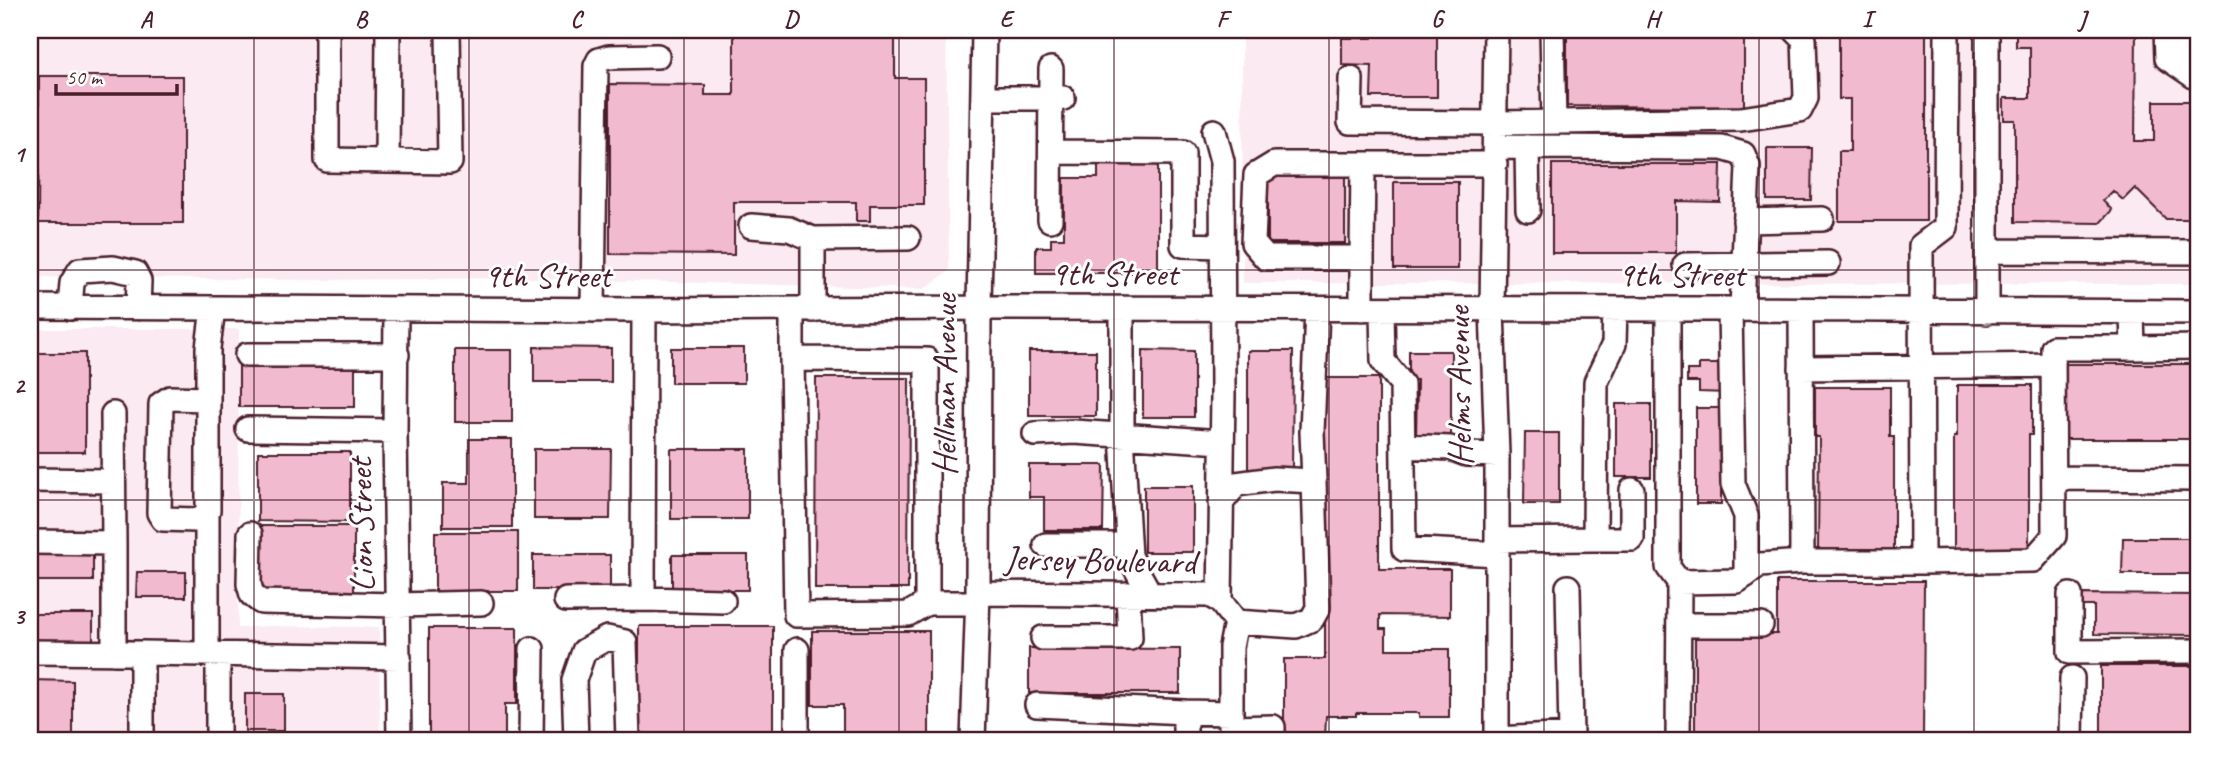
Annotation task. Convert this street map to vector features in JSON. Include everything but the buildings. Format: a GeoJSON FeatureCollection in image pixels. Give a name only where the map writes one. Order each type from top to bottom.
{"type":"FeatureCollection","features":[{"type":"Feature","properties":{"kind":"street"},"geometry":{"type":"LineString","coordinates":[[327,30],[327,160],[450,162],[449,30]]}},
{"type":"Feature","properties":{"kind":"street"},"geometry":{"type":"LineString","coordinates":[[387,161],[388,30]]}},
{"type":"Feature","properties":{"kind":"street","name":"Hellman Avenue"},"geometry":{"type":"LineString","coordinates":[[973,740],[978,598],[984,30]]}},
{"type":"Feature","properties":{"kind":"street","name":"Helms Avenue"},"geometry":{"type":"LineString","coordinates":[[1496,30],[1492,309],[1497,455],[1497,739]]}},
{"type":"Feature","properties":{"kind":"street"},"geometry":{"type":"LineString","coordinates":[[1552,30],[1554,122]]}},
{"type":"Feature","properties":{"kind":"street"},"geometry":{"type":"LineString","coordinates":[[1351,79],[1350,122],[1496,123],[1741,119],[1800,110],[1806,98],[1804,39],[1794,30]]}},
{"type":"Feature","properties":{"kind":"street"},"geometry":{"type":"LineString","coordinates":[[1922,562],[1921,246],[1946,227],[1948,30]]}},
{"type":"Feature","properties":{"kind":"street"},"geometry":{"type":"LineString","coordinates":[[1987,30],[1987,312]]}},
{"type":"Feature","properties":{"kind":"street"},"geometry":{"type":"LineString","coordinates":[[2166,30],[2167,58],[2193,76]]}},
{"type":"Feature","properties":{"kind":"street"},"geometry":{"type":"LineString","coordinates":[[2188,30],[2193,76]]}},
{"type":"Feature","properties":{"kind":"street"},"geometry":{"type":"LineString","coordinates":[[593,310],[596,66],[599,60],[609,57],[657,56]]}},
{"type":"Feature","properties":{"kind":"street"},"geometry":{"type":"LineString","coordinates":[[1050,220],[1051,152],[1057,97],[1051,69]]}},
{"type":"Feature","properties":{"kind":"street"},"geometry":{"type":"LineString","coordinates":[[984,98],[1057,97]]}},
{"type":"Feature","properties":{"kind":"street"},"geometry":{"type":"LineString","coordinates":[[1214,131],[1222,160],[1220,601],[1236,622],[1231,647],[1231,727]]}},
{"type":"Feature","properties":{"kind":"street"},"geometry":{"type":"LineString","coordinates":[[1527,147],[1528,210]]}},
{"type":"Feature","properties":{"kind":"street"},"geometry":{"type":"LineString","coordinates":[[1362,258],[1266,258],[1253,243],[1256,175],[1274,164],[1363,164],[1496,155],[1527,147],[1734,150],[1743,154],[1748,166],[1743,264],[1736,309],[1733,484],[1745,516],[1745,575]]}},
{"type":"Feature","properties":{"kind":"street"},"geometry":{"type":"LineString","coordinates":[[1051,152],[1183,152],[1183,245],[1222,246]]}},
{"type":"Feature","properties":{"kind":"street"},"geometry":{"type":"LineString","coordinates":[[1363,164],[1362,258],[1382,361],[1402,384],[1404,549],[1632,539],[1632,490]]}},
{"type":"Feature","properties":{"kind":"street"},"geometry":{"type":"LineString","coordinates":[[1745,221],[1822,219]]}},
{"type":"Feature","properties":{"kind":"street"},"geometry":{"type":"LineString","coordinates":[[751,226],[789,229],[813,239],[908,238]]}},
{"type":"Feature","properties":{"kind":"street"},"geometry":{"type":"LineString","coordinates":[[813,239],[803,310],[792,359],[927,360],[927,603]]}},
{"type":"Feature","properties":{"kind":"street"},"geometry":{"type":"LineString","coordinates":[[1987,251],[2198,252]]}},
{"type":"Feature","properties":{"kind":"street"},"geometry":{"type":"LineString","coordinates":[[1685,265],[1828,263]]}},
{"type":"Feature","properties":{"kind":"street"},"geometry":{"type":"LineString","coordinates":[[70,307],[72,283],[80,270],[113,268],[135,273],[139,281],[138,307]]}},
{"type":"Feature","properties":{"kind":"street","name":"9th Street"},"geometry":{"type":"LineString","coordinates":[[30,307],[593,310],[1736,309],[2198,313]]}},
{"type":"Feature","properties":{"kind":"street"},"geometry":{"type":"LineString","coordinates":[[213,308],[208,348],[207,515],[218,740]]}},
{"type":"Feature","properties":{"kind":"street"},"geometry":{"type":"LineString","coordinates":[[1043,638],[1129,638],[1139,594],[1128,545],[1122,435],[1122,308]]}},
{"type":"Feature","properties":{"kind":"street","name":"Lion Street"},"geometry":{"type":"LineString","coordinates":[[396,309],[395,430],[400,740]]}},
{"type":"Feature","properties":{"kind":"street"},"geometry":{"type":"LineString","coordinates":[[1236,622],[1296,626],[1312,619],[1318,608],[1312,420],[1317,309]]}},
{"type":"Feature","properties":{"kind":"street"},"geometry":{"type":"LineString","coordinates":[[1595,539],[1596,382],[1614,344],[1615,309]]}},
{"type":"Feature","properties":{"kind":"street"},"geometry":{"type":"LineString","coordinates":[[1668,309],[1668,567],[1679,582],[1678,740]]}},
{"type":"Feature","properties":{"kind":"street"},"geometry":{"type":"LineString","coordinates":[[643,599],[644,310]]}},
{"type":"Feature","properties":{"kind":"street"},"geometry":{"type":"LineString","coordinates":[[1801,310],[1802,562]]}},
{"type":"Feature","properties":{"kind":"street"},"geometry":{"type":"LineString","coordinates":[[2132,312],[2133,348]]}},
{"type":"Feature","properties":{"kind":"street"},"geometry":{"type":"LineString","coordinates":[[1679,582],[1737,581],[1760,565],[1802,562],[2033,561],[2054,536],[2053,348],[2198,347]]}},
{"type":"Feature","properties":{"kind":"street"},"geometry":{"type":"LineString","coordinates":[[247,355],[397,355]]}},
{"type":"Feature","properties":{"kind":"street","name":"Jersey Boulevard"},"geometry":{"type":"LineString","coordinates":[[792,359],[796,615],[908,614],[927,603],[978,598],[1139,594],[1209,595],[1220,601]]}},
{"type":"Feature","properties":{"kind":"street"},"geometry":{"type":"LineString","coordinates":[[1801,368],[2053,365]]}},
{"type":"Feature","properties":{"kind":"street"},"geometry":{"type":"LineString","coordinates":[[207,515],[196,520],[163,519],[159,507],[161,404],[170,398],[208,398]]}},
{"type":"Feature","properties":{"kind":"street"},"geometry":{"type":"LineString","coordinates":[[113,414],[114,653]]}},
{"type":"Feature","properties":{"kind":"street"},"geometry":{"type":"LineString","coordinates":[[248,429],[395,430]]}},
{"type":"Feature","properties":{"kind":"street"},"geometry":{"type":"LineString","coordinates":[[1035,434],[1074,432],[1222,442]]}},
{"type":"Feature","properties":{"kind":"street"},"geometry":{"type":"LineString","coordinates":[[1403,446],[1450,448],[1466,454],[1497,455]]}},
{"type":"Feature","properties":{"kind":"street"},"geometry":{"type":"LineString","coordinates":[[2054,478],[2198,479]]}},
{"type":"Feature","properties":{"kind":"street"},"geometry":{"type":"LineString","coordinates":[[1221,503],[1236,484],[1274,479],[1314,481]]}},
{"type":"Feature","properties":{"kind":"street"},"geometry":{"type":"LineString","coordinates":[[30,480],[113,481]]}},
{"type":"Feature","properties":{"kind":"street"},"geometry":{"type":"LineString","coordinates":[[250,534],[249,584],[252,595],[261,601],[397,605],[481,603]]}},
{"type":"Feature","properties":{"kind":"street"},"geometry":{"type":"LineString","coordinates":[[30,542],[114,543]]}},
{"type":"Feature","properties":{"kind":"street"},"geometry":{"type":"LineString","coordinates":[[1046,545],[1128,545]]}},
{"type":"Feature","properties":{"kind":"street"},"geometry":{"type":"LineString","coordinates":[[1497,739],[1571,735],[1568,587]]}},
{"type":"Feature","properties":{"kind":"street"},"geometry":{"type":"LineString","coordinates":[[2070,595],[2070,652],[2198,651]]}},
{"type":"Feature","properties":{"kind":"street"},"geometry":{"type":"LineString","coordinates":[[566,600],[723,601]]}},
{"type":"Feature","properties":{"kind":"street"},"geometry":{"type":"LineString","coordinates":[[1680,625],[1761,625]]}},
{"type":"Feature","properties":{"kind":"street"},"geometry":{"type":"LineString","coordinates":[[576,740],[574,680],[584,651],[607,638],[625,642],[628,740]]}},
{"type":"Feature","properties":{"kind":"street"},"geometry":{"type":"LineString","coordinates":[[531,740],[532,649]]}},
{"type":"Feature","properties":{"kind":"street"},"geometry":{"type":"LineString","coordinates":[[797,650],[797,740]]}},
{"type":"Feature","properties":{"kind":"street"},"geometry":{"type":"LineString","coordinates":[[30,652],[400,657]]}},
{"type":"Feature","properties":{"kind":"street"},"geometry":{"type":"LineString","coordinates":[[142,653],[142,740]]}},
{"type":"Feature","properties":{"kind":"street"},"geometry":{"type":"LineString","coordinates":[[2071,740],[2072,678]]}},
{"type":"Feature","properties":{"kind":"street"},"geometry":{"type":"LineString","coordinates":[[1037,705],[1185,712],[1231,727],[1273,727],[1273,740]]}},
{"type":"Feature","properties":{"kind":"street"},"geometry":{"type":"LineString","coordinates":[[1185,712],[1185,740]]}},
{"type":"Feature","properties":{"kind":"shaded area"},"geometry":{"type":"Polygon","coordinates":[[[30,30],[946,30],[949,271],[924,289],[525,278],[313,280],[30,277],[30,30]]]}},
{"type":"Feature","properties":{"kind":"shaded area"},"geometry":{"type":"Polygon","coordinates":[[[1242,30],[2198,30],[2198,284],[1243,283],[1242,30]]]}},
{"type":"Feature","properties":{"kind":"shaded area"},"geometry":{"type":"Polygon","coordinates":[[[30,329],[239,329],[238,628],[379,627],[380,740],[30,740],[30,329]]]}}]}
